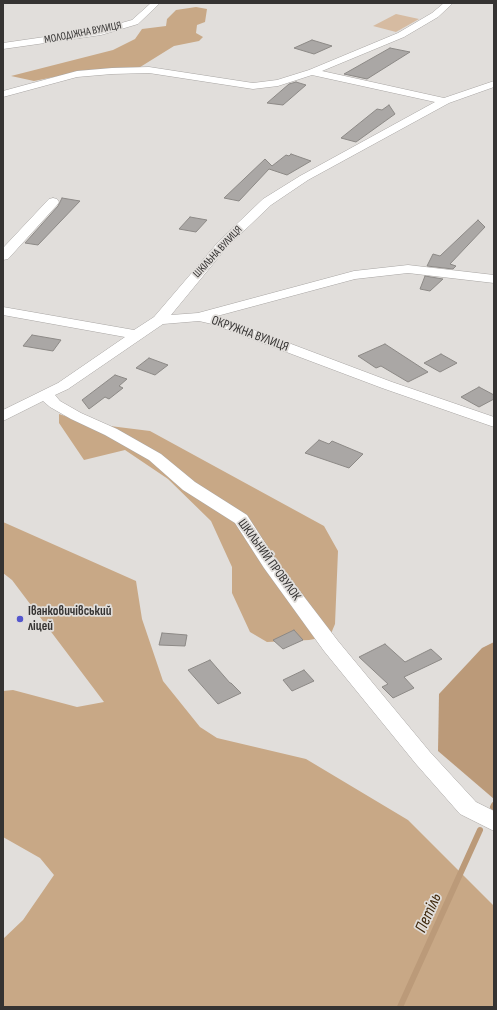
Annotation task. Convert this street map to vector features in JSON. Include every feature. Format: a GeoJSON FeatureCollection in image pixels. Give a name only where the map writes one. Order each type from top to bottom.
{"type":"FeatureCollection","features":[{"type":"Feature","properties":{"kind":"street","name":"МОЛОДІЖНА ВУЛИЦЯ"},"geometry":{"type":"LineString","coordinates":[[3,46],[101,32],[135,22],[156,3]]}},
{"type":"Feature","properties":{"kind":"street"},"geometry":{"type":"LineString","coordinates":[[3,94],[77,74],[112,71],[150,70],[253,86],[278,83],[312,72],[401,35],[435,15],[449,3]]}},
{"type":"Feature","properties":{"kind":"street"},"geometry":{"type":"LineString","coordinates":[[312,72],[445,101]]}},
{"type":"Feature","properties":{"kind":"street","name":"ШКІЛЬНА ВУЛИЦЯ"},"geometry":{"type":"LineString","coordinates":[[3,416],[63,386],[159,320],[223,244],[267,202],[304,178],[445,101],[494,84]]}},
{"type":"Feature","properties":{"kind":"street"},"geometry":{"type":"LineString","coordinates":[[3,256],[53,202]]}},
{"type":"Feature","properties":{"kind":"street","name":"ОКРУЖНА ВУЛИЦЯ"},"geometry":{"type":"LineString","coordinates":[[199,317],[354,275],[408,269],[494,279]]}},
{"type":"Feature","properties":{"kind":"street"},"geometry":{"type":"LineString","coordinates":[[3,311],[136,335]]}},
{"type":"Feature","properties":{"kind":"street"},"geometry":{"type":"LineString","coordinates":[[159,320],[199,317]]}},
{"type":"Feature","properties":{"kind":"street","name":"ОКРУЖНА ВУЛИЦЯ"},"geometry":{"type":"LineString","coordinates":[[199,317],[215,320],[387,385],[494,422]]}},
{"type":"Feature","properties":{"kind":"street","name":"ШКІЛЬНИЙ ПРОВУЛОК"},"geometry":{"type":"LineString","coordinates":[[46,394],[55,404],[76,416],[111,432],[155,457],[189,486],[241,518],[270,564],[331,646],[413,746],[468,808],[494,822]]}},
{"type":"Feature","properties":{"kind":"shaded area"},"geometry":{"type":"Polygon","coordinates":[[[196,7],[207,9],[205,22],[197,25],[196,33],[203,37],[199,41],[174,46],[137,69],[84,71],[34,81],[11,76],[113,50],[135,39],[142,29],[166,26],[167,19],[176,10],[196,7]]]}},
{"type":"Feature","properties":{"kind":"shaded area"},"geometry":{"type":"Polygon","coordinates":[[[396,14],[419,19],[396,32],[373,26],[396,14]]]}},
{"type":"Feature","properties":{"kind":"shaded area"},"geometry":{"type":"Polygon","coordinates":[[[59,414],[86,423],[150,431],[324,526],[338,551],[335,624],[330,636],[309,640],[267,642],[250,632],[232,593],[232,567],[211,521],[168,479],[125,450],[84,460],[59,423],[59,414]]]}},
{"type":"Feature","properties":{"kind":"shaded area"},"geometry":{"type":"Polygon","coordinates":[[[3,522],[136,581],[142,619],[163,681],[200,727],[217,738],[306,759],[408,820],[494,906],[494,1007],[3,1007],[3,939],[23,920],[54,875],[40,858],[3,837],[3,691],[13,690],[77,707],[104,702],[12,580],[3,573],[3,522]]]}},
{"type":"Feature","properties":{"kind":"shaded area"},"geometry":{"type":"Polygon","coordinates":[[[494,642],[494,799],[438,751],[439,694],[482,648],[494,642]]]}},
{"type":"Feature","properties":{"kind":"building"},"geometry":{"type":"Polygon","coordinates":[[[312,40],[332,46],[314,54],[294,48],[312,40]]]}},
{"type":"Feature","properties":{"kind":"building"},"geometry":{"type":"Polygon","coordinates":[[[390,48],[410,52],[367,79],[344,74],[390,48]]]}},
{"type":"Feature","properties":{"kind":"building"},"geometry":{"type":"Polygon","coordinates":[[[296,82],[306,85],[283,105],[267,103],[289,84],[296,82]]]}},
{"type":"Feature","properties":{"kind":"building"},"geometry":{"type":"Polygon","coordinates":[[[389,105],[395,114],[356,142],[341,138],[377,109],[382,110],[389,105]]]}},
{"type":"Feature","properties":{"kind":"building"},"geometry":{"type":"Polygon","coordinates":[[[291,154],[311,161],[287,175],[269,169],[239,201],[224,198],[265,159],[272,166],[286,155],[289,156],[291,154]]]}},
{"type":"Feature","properties":{"kind":"building"},"geometry":{"type":"Polygon","coordinates":[[[62,198],[80,201],[38,245],[25,243],[58,206],[62,198]]]}},
{"type":"Feature","properties":{"kind":"building"},"geometry":{"type":"Polygon","coordinates":[[[190,217],[207,220],[196,232],[179,229],[190,217]]]}},
{"type":"Feature","properties":{"kind":"building"},"geometry":{"type":"Polygon","coordinates":[[[478,220],[485,227],[450,264],[456,266],[453,269],[427,266],[433,254],[440,256],[478,220]]]}},
{"type":"Feature","properties":{"kind":"building"},"geometry":{"type":"Polygon","coordinates":[[[425,276],[443,279],[430,291],[420,289],[425,276]]]}},
{"type":"Feature","properties":{"kind":"building"},"geometry":{"type":"Polygon","coordinates":[[[32,335],[61,340],[53,351],[23,346],[32,335]]]}},
{"type":"Feature","properties":{"kind":"building"},"geometry":{"type":"Polygon","coordinates":[[[385,344],[428,372],[408,382],[381,366],[376,368],[358,356],[385,344]]]}},
{"type":"Feature","properties":{"kind":"building"},"geometry":{"type":"Polygon","coordinates":[[[441,354],[457,363],[440,372],[424,363],[441,354]]]}},
{"type":"Feature","properties":{"kind":"building"},"geometry":{"type":"Polygon","coordinates":[[[149,358],[168,365],[155,375],[136,368],[149,358]]]}},
{"type":"Feature","properties":{"kind":"building"},"geometry":{"type":"Polygon","coordinates":[[[115,375],[127,379],[119,386],[123,388],[109,399],[105,397],[89,409],[82,400],[115,375]]]}},
{"type":"Feature","properties":{"kind":"building"},"geometry":{"type":"Polygon","coordinates":[[[479,387],[494,395],[494,399],[479,407],[461,397],[479,387]]]}},
{"type":"Feature","properties":{"kind":"building"},"geometry":{"type":"Polygon","coordinates":[[[319,440],[329,444],[332,441],[363,454],[349,468],[305,453],[319,440]]]}},
{"type":"Feature","properties":{"kind":"building"},"geometry":{"type":"Polygon","coordinates":[[[294,630],[303,640],[283,649],[273,640],[294,630]]]}},
{"type":"Feature","properties":{"kind":"building"},"geometry":{"type":"Polygon","coordinates":[[[162,633],[187,635],[185,646],[159,645],[162,633]]]}},
{"type":"Feature","properties":{"kind":"building"},"geometry":{"type":"Polygon","coordinates":[[[385,644],[405,662],[431,649],[442,659],[404,677],[414,688],[393,698],[382,687],[388,684],[359,657],[385,644]]]}},
{"type":"Feature","properties":{"kind":"building"},"geometry":{"type":"Polygon","coordinates":[[[210,660],[241,693],[218,704],[188,670],[210,660]]]}},
{"type":"Feature","properties":{"kind":"building"},"geometry":{"type":"Polygon","coordinates":[[[304,670],[314,681],[292,691],[283,680],[304,670]]]}},
{"type":"Feature","properties":{"kind":"waterway","name":"Петіль"},"geometry":{"type":"LineString","coordinates":[[400,1007],[480,830]]}},
{"type":"Feature","properties":{"kind":"place","name":"Іванковичівський ліцей"},"geometry":{"type":"Point","coordinates":[20,619]}}]}
